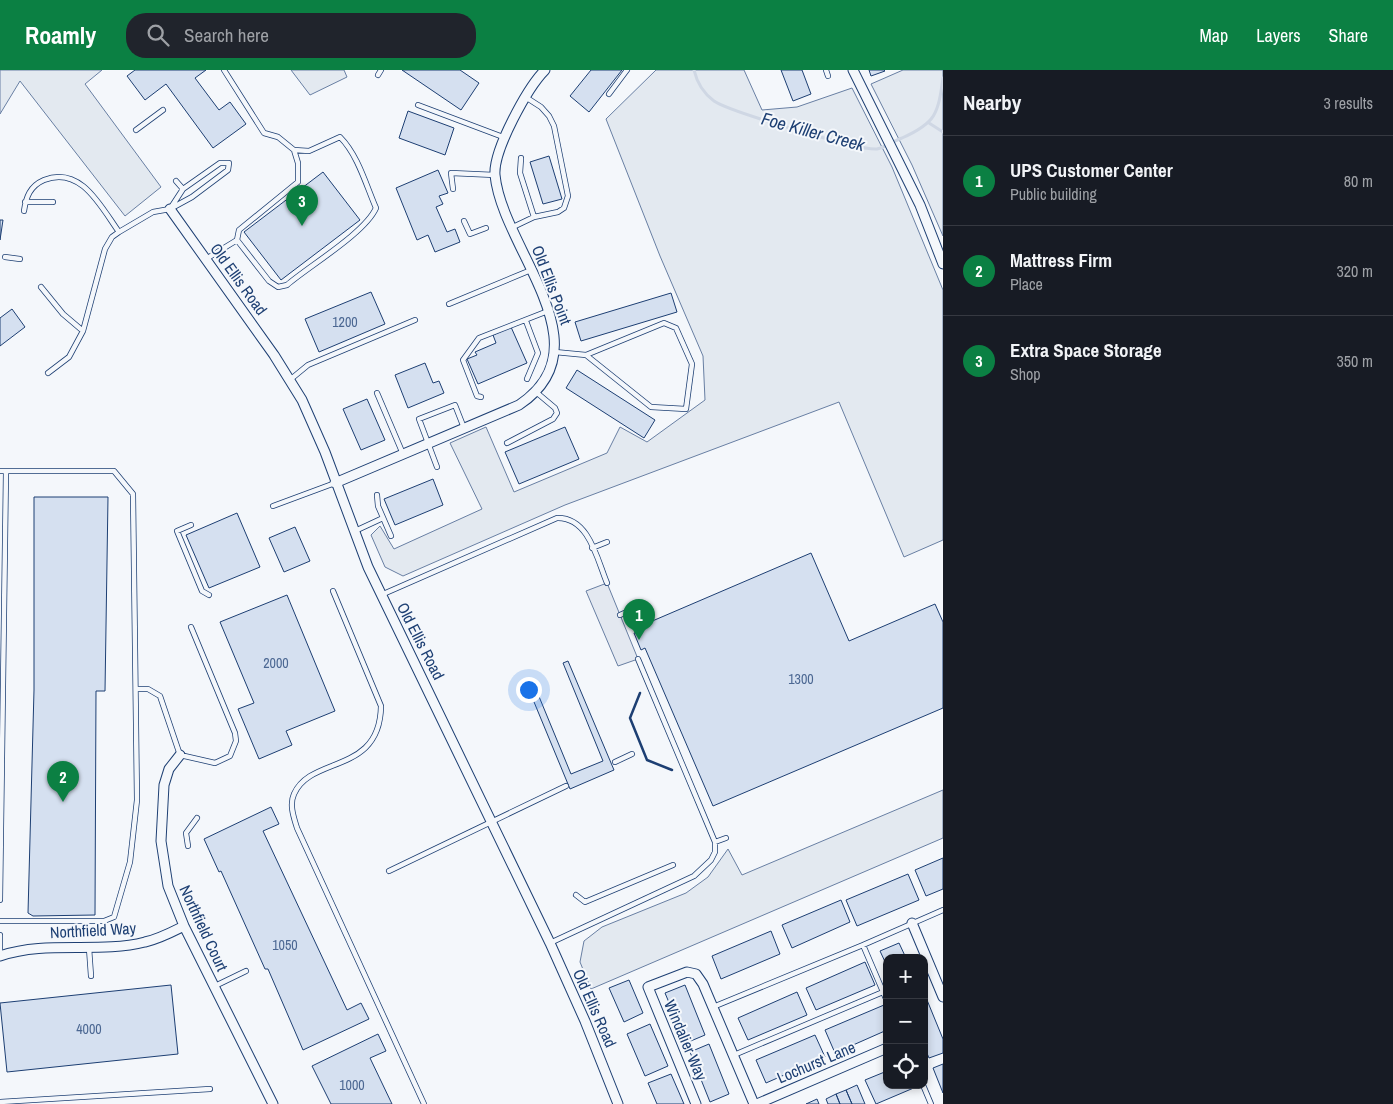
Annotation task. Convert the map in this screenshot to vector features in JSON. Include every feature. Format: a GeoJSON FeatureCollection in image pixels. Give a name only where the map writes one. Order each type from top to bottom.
{"type":"FeatureCollection","features":[{"type":"Feature","properties":{"kind":"street"},"geometry":{"type":"LineString","coordinates":[[853,70],[920,205],[943,264]]}},
{"type":"Feature","properties":{"kind":"street","name":"Old Ellis Point"},"geometry":{"type":"LineString","coordinates":[[335,483],[519,405],[536,392],[548,376],[555,352],[554,331],[495,175],[495,163],[503,137],[542,71]]}},
{"type":"Feature","properties":{"kind":"street","name":"Old Ellis Road"},"geometry":{"type":"LineString","coordinates":[[170,209],[291,379],[312,421],[353,532],[381,595],[493,821],[550,943],[618,1104]]}},
{"type":"Feature","properties":{"kind":"street","name":"Northfield Court"},"geometry":{"type":"LineString","coordinates":[[180,755],[169,769],[164,785],[161,841],[168,886],[184,926],[273,1104]]}},
{"type":"Feature","properties":{"kind":"street"},"geometry":{"type":"LineString","coordinates":[[912,923],[943,997]]}},
{"type":"Feature","properties":{"kind":"street","name":"Northfield Way"},"geometry":{"type":"LineString","coordinates":[[0,956],[40,948],[116,946],[145,942],[184,926]]}},
{"type":"Feature","properties":{"kind":"street","name":"Windalier Way"},"geometry":{"type":"LineString","coordinates":[[696,1104],[648,987],[687,972],[696,974],[713,1007]]}},
{"type":"Feature","properties":{"kind":"street"},"geometry":{"type":"LineString","coordinates":[[713,1007],[756,1104]]}},
{"type":"Feature","properties":{"kind":"street","name":"Lochurst Lane"},"geometry":{"type":"LineString","coordinates":[[756,1104],[883,1050]]}},
{"type":"Feature","properties":{"kind":"lane"},"geometry":{"type":"LineString","coordinates":[[206,259],[237,240],[239,230],[298,182],[298,163],[294,150],[278,137],[264,133],[224,70]]}},
{"type":"Feature","properties":{"kind":"lane"},"geometry":{"type":"LineString","coordinates":[[378,75],[381,70]]}},
{"type":"Feature","properties":{"kind":"lane"},"geometry":{"type":"LineString","coordinates":[[608,94],[627,70]]}},
{"type":"Feature","properties":{"kind":"lane"},"geometry":{"type":"LineString","coordinates":[[826,70],[828,76]]}},
{"type":"Feature","properties":{"kind":"lane"},"geometry":{"type":"LineString","coordinates":[[513,226],[534,217],[558,212],[567,204],[568,196],[554,126],[541,107],[527,98]]}},
{"type":"Feature","properties":{"kind":"lane"},"geometry":{"type":"LineString","coordinates":[[418,104],[503,137]]}},
{"type":"Feature","properties":{"kind":"lane"},"geometry":{"type":"LineString","coordinates":[[136,130],[163,110]]}},
{"type":"Feature","properties":{"kind":"lane"},"geometry":{"type":"LineString","coordinates":[[237,240],[264,275],[278,287],[287,285],[372,218],[376,208],[360,168],[347,143],[340,137],[309,151],[294,150]]}},
{"type":"Feature","properties":{"kind":"lane"},"geometry":{"type":"LineString","coordinates":[[522,158],[520,173],[534,217]]}},
{"type":"Feature","properties":{"kind":"lane"},"geometry":{"type":"LineString","coordinates":[[48,374],[69,357],[82,331],[105,249],[112,237],[153,212],[170,209],[192,197],[228,170],[229,163],[220,162],[183,189],[170,209]]}},
{"type":"Feature","properties":{"kind":"lane"},"geometry":{"type":"LineString","coordinates":[[208,171],[216,180]]}},
{"type":"Feature","properties":{"kind":"lane"},"geometry":{"type":"LineString","coordinates":[[453,189],[451,173],[495,175]]}},
{"type":"Feature","properties":{"kind":"lane"},"geometry":{"type":"LineString","coordinates":[[24,210],[30,191],[46,179],[61,177],[75,180],[90,191],[119,232]]}},
{"type":"Feature","properties":{"kind":"lane"},"geometry":{"type":"LineString","coordinates":[[176,180],[183,189]]}},
{"type":"Feature","properties":{"kind":"lane"},"geometry":{"type":"LineString","coordinates":[[25,202],[53,202]]}},
{"type":"Feature","properties":{"kind":"lane"},"geometry":{"type":"LineString","coordinates":[[464,221],[470,234],[486,228]]}},
{"type":"Feature","properties":{"kind":"lane"},"geometry":{"type":"LineString","coordinates":[[5,257],[20,259]]}},
{"type":"Feature","properties":{"kind":"lane"},"geometry":{"type":"LineString","coordinates":[[448,304],[530,270]]}},
{"type":"Feature","properties":{"kind":"lane"},"geometry":{"type":"LineString","coordinates":[[41,287],[63,314],[82,331]]}},
{"type":"Feature","properties":{"kind":"lane"},"geometry":{"type":"LineString","coordinates":[[481,397],[478,396],[463,360],[479,338],[548,311]]}},
{"type":"Feature","properties":{"kind":"lane"},"geometry":{"type":"LineString","coordinates":[[291,379],[308,365],[415,320]]}},
{"type":"Feature","properties":{"kind":"lane"},"geometry":{"type":"LineString","coordinates":[[526,321],[538,353],[527,379]]}},
{"type":"Feature","properties":{"kind":"lane"},"geometry":{"type":"LineString","coordinates":[[555,352],[586,355],[664,323],[676,328],[692,364],[686,408],[650,407],[586,355]]}},
{"type":"Feature","properties":{"kind":"lane"},"geometry":{"type":"LineString","coordinates":[[507,443],[553,419],[557,413],[555,408],[536,392]]}},
{"type":"Feature","properties":{"kind":"lane"},"geometry":{"type":"LineString","coordinates":[[377,393],[402,454]]}},
{"type":"Feature","properties":{"kind":"lane"},"geometry":{"type":"LineString","coordinates":[[437,467],[419,419],[455,405],[464,428]]}},
{"type":"Feature","properties":{"kind":"lane"},"geometry":{"type":"LineString","coordinates":[[0,471],[114,471],[133,494],[137,800],[130,862],[114,917],[104,921],[0,921]]}},
{"type":"Feature","properties":{"kind":"lane"},"geometry":{"type":"LineString","coordinates":[[0,900],[6,471]]}},
{"type":"Feature","properties":{"kind":"lane"},"geometry":{"type":"LineString","coordinates":[[272,506],[335,483]]}},
{"type":"Feature","properties":{"kind":"lane"},"geometry":{"type":"LineString","coordinates":[[377,495],[378,506],[391,536]]}},
{"type":"Feature","properties":{"kind":"lane"},"geometry":{"type":"LineString","coordinates":[[381,595],[557,518],[565,517],[578,524],[592,548],[607,583]]}},
{"type":"Feature","properties":{"kind":"lane"},"geometry":{"type":"LineString","coordinates":[[353,532],[383,518]]}},
{"type":"Feature","properties":{"kind":"lane"},"geometry":{"type":"LineString","coordinates":[[190,525],[177,531],[202,590],[209,594]]}},
{"type":"Feature","properties":{"kind":"lane"},"geometry":{"type":"LineString","coordinates":[[592,548],[607,542]]}},
{"type":"Feature","properties":{"kind":"lane"},"geometry":{"type":"LineString","coordinates":[[333,591],[380,706],[380,724],[361,752],[307,778],[294,794],[292,811],[297,828],[424,1104]]}},
{"type":"Feature","properties":{"kind":"lane"},"geometry":{"type":"LineString","coordinates":[[620,615],[640,606]]}},
{"type":"Feature","properties":{"kind":"lane"},"geometry":{"type":"LineString","coordinates":[[136,689],[148,689],[160,696],[180,755],[215,763],[230,756],[236,741],[235,733],[191,627]]}},
{"type":"Feature","properties":{"kind":"lane"},"geometry":{"type":"LineString","coordinates":[[550,943],[694,876],[711,860],[715,852],[715,842],[638,659]]}},
{"type":"Feature","properties":{"kind":"lane"},"geometry":{"type":"LineString","coordinates":[[615,762],[632,754]]}},
{"type":"Feature","properties":{"kind":"lane"},"geometry":{"type":"LineString","coordinates":[[389,871],[566,786]]}},
{"type":"Feature","properties":{"kind":"lane"},"geometry":{"type":"LineString","coordinates":[[188,846],[186,833],[197,818]]}},
{"type":"Feature","properties":{"kind":"lane"},"geometry":{"type":"LineString","coordinates":[[715,842],[726,838]]}},
{"type":"Feature","properties":{"kind":"lane"},"geometry":{"type":"LineString","coordinates":[[576,895],[584,902],[673,865]]}},
{"type":"Feature","properties":{"kind":"lane"},"geometry":{"type":"LineString","coordinates":[[713,1007],[943,910]]}},
{"type":"Feature","properties":{"kind":"lane"},"geometry":{"type":"LineString","coordinates":[[0,935],[0,956]]}},
{"type":"Feature","properties":{"kind":"lane"},"geometry":{"type":"LineString","coordinates":[[734,1055],[883,992],[863,945]]}},
{"type":"Feature","properties":{"kind":"lane"},"geometry":{"type":"LineString","coordinates":[[89,947],[91,976]]}},
{"type":"Feature","properties":{"kind":"lane"},"geometry":{"type":"LineString","coordinates":[[215,986],[246,971]]}},
{"type":"Feature","properties":{"kind":"lane"},"geometry":{"type":"LineString","coordinates":[[0,1102],[210,1089]]}},
{"type":"Feature","properties":{"kind":"lane"},"geometry":{"type":"LineString","coordinates":[[925,1089],[931,1104]]}},
{"type":"Feature","properties":{"kind":"shaded area"},"geometry":{"type":"Polygon","coordinates":[[[0,70],[102,70],[85,84],[161,187],[125,216],[20,81],[0,114],[0,70]]]}},
{"type":"Feature","properties":{"kind":"shaded area"},"geometry":{"type":"Polygon","coordinates":[[[291,70],[344,70],[347,77],[310,95],[291,70]]]}},
{"type":"Feature","properties":{"kind":"shaded area"},"geometry":{"type":"Polygon","coordinates":[[[656,70],[744,70],[762,110],[797,107],[852,88],[892,167],[943,290],[943,540],[904,557],[839,402],[565,505],[403,576],[385,567],[371,535],[380,526],[394,549],[482,509],[450,443],[486,427],[514,492],[607,453],[620,427],[647,442],[705,400],[703,356],[660,256],[606,119],[656,70]]]}},
{"type":"Feature","properties":{"kind":"shaded area"},"geometry":{"type":"Polygon","coordinates":[[[903,70],[943,70],[943,236],[912,165],[871,84],[903,70]]]}},
{"type":"Feature","properties":{"kind":"shaded area"},"geometry":{"type":"Polygon","coordinates":[[[607,583],[638,659],[618,666],[586,591],[607,583]]]}},
{"type":"Feature","properties":{"kind":"shaded area"},"geometry":{"type":"Polygon","coordinates":[[[943,790],[943,838],[591,989],[580,962],[584,941],[602,927],[686,893],[708,877],[728,849],[742,875],[943,790]]]}},
{"type":"Feature","properties":{"kind":"building"},"geometry":{"type":"Polygon","coordinates":[[[135,70],[206,70],[195,78],[219,110],[230,102],[246,124],[213,148],[166,84],[145,100],[127,76],[135,70]]]}},
{"type":"Feature","properties":{"kind":"building"},"geometry":{"type":"Polygon","coordinates":[[[402,70],[460,70],[479,83],[461,110],[402,70]]]}},
{"type":"Feature","properties":{"kind":"building"},"geometry":{"type":"Polygon","coordinates":[[[591,70],[622,70],[589,112],[570,96],[591,70]]]}},
{"type":"Feature","properties":{"kind":"building"},"geometry":{"type":"Polygon","coordinates":[[[781,70],[802,70],[811,94],[793,101],[781,70]]]}},
{"type":"Feature","properties":{"kind":"building"},"geometry":{"type":"Polygon","coordinates":[[[869,70],[884,70],[885,71],[871,76],[869,70]]]}},
{"type":"Feature","properties":{"kind":"building"},"geometry":{"type":"Polygon","coordinates":[[[408,111],[454,128],[445,155],[399,138],[408,111]]]}},
{"type":"Feature","properties":{"kind":"building"},"geometry":{"type":"Polygon","coordinates":[[[549,156],[562,199],[543,204],[530,162],[549,156]]]}},
{"type":"Feature","properties":{"kind":"building"},"geometry":{"type":"Polygon","coordinates":[[[438,170],[448,193],[439,196],[443,204],[436,207],[447,232],[455,229],[460,242],[435,252],[428,235],[417,240],[396,188],[438,170]]]}},
{"type":"Feature","properties":{"kind":"building"},"geometry":{"type":"Polygon","coordinates":[[[323,172],[360,220],[281,280],[244,232],[323,172]]]}},
{"type":"Feature","properties":{"kind":"building"},"geometry":{"type":"Polygon","coordinates":[[[0,220],[3,220],[0,240],[0,220]]]}},
{"type":"Feature","properties":{"kind":"building"},"geometry":{"type":"Polygon","coordinates":[[[371,292],[385,324],[319,352],[305,319],[371,292]]]}},
{"type":"Feature","properties":{"kind":"building"},"geometry":{"type":"Polygon","coordinates":[[[671,293],[677,312],[581,341],[575,322],[671,293]]]}},
{"type":"Feature","properties":{"kind":"building"},"geometry":{"type":"Polygon","coordinates":[[[12,309],[25,327],[0,346],[0,318],[12,309]]]}},
{"type":"Feature","properties":{"kind":"building"},"geometry":{"type":"Polygon","coordinates":[[[511,327],[527,363],[478,384],[467,359],[477,355],[475,352],[496,343],[493,335],[511,327]]]}},
{"type":"Feature","properties":{"kind":"building"},"geometry":{"type":"Polygon","coordinates":[[[425,363],[433,383],[439,381],[444,393],[408,408],[395,375],[425,363]]]}},
{"type":"Feature","properties":{"kind":"building"},"geometry":{"type":"Polygon","coordinates":[[[577,370],[655,420],[644,438],[566,388],[577,370]]]}},
{"type":"Feature","properties":{"kind":"building"},"geometry":{"type":"Polygon","coordinates":[[[367,399],[385,440],[361,450],[343,409],[367,399]]]}},
{"type":"Feature","properties":{"kind":"building"},"geometry":{"type":"Polygon","coordinates":[[[565,427],[579,459],[519,484],[505,452],[565,427]]]}},
{"type":"Feature","properties":{"kind":"building"},"geometry":{"type":"Polygon","coordinates":[[[433,479],[443,505],[395,525],[384,499],[433,479]]]}},
{"type":"Feature","properties":{"kind":"building"},"geometry":{"type":"Polygon","coordinates":[[[34,497],[108,497],[105,691],[96,691],[95,915],[33,916],[28,913],[34,690],[34,497]]]}},
{"type":"Feature","properties":{"kind":"building"},"geometry":{"type":"Polygon","coordinates":[[[237,513],[260,567],[209,588],[186,535],[237,513]]]}},
{"type":"Feature","properties":{"kind":"building"},"geometry":{"type":"Polygon","coordinates":[[[295,527],[310,561],[284,572],[269,538],[295,527]]]}},
{"type":"Feature","properties":{"kind":"building"},"geometry":{"type":"Polygon","coordinates":[[[811,553],[849,641],[935,604],[943,622],[943,708],[713,806],[645,648],[641,650],[634,633],[638,632],[636,628],[811,553]]]}},
{"type":"Feature","properties":{"kind":"building"},"geometry":{"type":"Polygon","coordinates":[[[287,595],[335,711],[286,731],[292,745],[259,759],[238,709],[254,703],[220,622],[287,595]]]}},
{"type":"Feature","properties":{"kind":"building"},"geometry":{"type":"Polygon","coordinates":[[[568,661],[614,770],[570,789],[527,685],[533,682],[571,774],[603,761],[563,663],[568,661]]]}},
{"type":"Feature","properties":{"kind":"building"},"geometry":{"type":"Polygon","coordinates":[[[271,807],[279,824],[263,831],[347,1010],[361,1003],[369,1019],[303,1050],[268,969],[265,969],[221,871],[219,872],[204,839],[271,807]]]}},
{"type":"Feature","properties":{"kind":"building"},"geometry":{"type":"Polygon","coordinates":[[[943,858],[943,889],[926,896],[915,870],[943,858]]]}},
{"type":"Feature","properties":{"kind":"building"},"geometry":{"type":"Polygon","coordinates":[[[908,874],[919,900],[857,926],[846,900],[908,874]]]}},
{"type":"Feature","properties":{"kind":"building"},"geometry":{"type":"Polygon","coordinates":[[[841,900],[850,922],[792,948],[782,925],[841,900]]]}},
{"type":"Feature","properties":{"kind":"building"},"geometry":{"type":"Polygon","coordinates":[[[771,931],[780,954],[721,979],[712,956],[771,931]]]}},
{"type":"Feature","properties":{"kind":"building"},"geometry":{"type":"Polygon","coordinates":[[[899,943],[904,954],[883,954],[883,957],[880,951],[899,943]]]}},
{"type":"Feature","properties":{"kind":"building"},"geometry":{"type":"Polygon","coordinates":[[[865,962],[875,985],[816,1010],[806,988],[865,962]]]}},
{"type":"Feature","properties":{"kind":"building"},"geometry":{"type":"Polygon","coordinates":[[[629,980],[643,1013],[624,1022],[609,988],[629,980]]]}},
{"type":"Feature","properties":{"kind":"building"},"geometry":{"type":"Polygon","coordinates":[[[171,985],[178,1054],[7,1072],[0,1003],[171,985]]]}},
{"type":"Feature","properties":{"kind":"building"},"geometry":{"type":"Polygon","coordinates":[[[685,985],[705,1035],[686,1043],[665,993],[685,985]]]}},
{"type":"Feature","properties":{"kind":"building"},"geometry":{"type":"Polygon","coordinates":[[[797,992],[807,1015],[748,1040],[738,1018],[797,992]]]}},
{"type":"Feature","properties":{"kind":"building"},"geometry":{"type":"Polygon","coordinates":[[[928,1002],[943,1039],[943,1053],[929,1058],[928,1002]]]}},
{"type":"Feature","properties":{"kind":"building"},"geometry":{"type":"Polygon","coordinates":[[[883,1005],[883,1032],[835,1053],[825,1030],[883,1005]]]}},
{"type":"Feature","properties":{"kind":"building"},"geometry":{"type":"Polygon","coordinates":[[[650,1024],[668,1066],[645,1076],[627,1034],[650,1024]]]}},
{"type":"Feature","properties":{"kind":"building"},"geometry":{"type":"Polygon","coordinates":[[[378,1034],[386,1051],[370,1058],[392,1104],[331,1104],[312,1066],[378,1034]]]}},
{"type":"Feature","properties":{"kind":"building"},"geometry":{"type":"Polygon","coordinates":[[[815,1035],[825,1057],[766,1083],[756,1060],[815,1035]]]}},
{"type":"Feature","properties":{"kind":"building"},"geometry":{"type":"Polygon","coordinates":[[[709,1044],[729,1094],[710,1102],[690,1052],[709,1044]]]}},
{"type":"Feature","properties":{"kind":"building"},"geometry":{"type":"Polygon","coordinates":[[[943,1064],[943,1093],[933,1068],[943,1064]]]}},
{"type":"Feature","properties":{"kind":"building"},"geometry":{"type":"Polygon","coordinates":[[[883,1073],[883,1089],[911,1089],[876,1104],[865,1080],[883,1073]]]}},
{"type":"Feature","properties":{"kind":"building"},"geometry":{"type":"Polygon","coordinates":[[[671,1074],[684,1104],[657,1104],[648,1083],[671,1074]]]}},
{"type":"Feature","properties":{"kind":"building"},"geometry":{"type":"Polygon","coordinates":[[[857,1085],[865,1104],[852,1104],[846,1090],[857,1085]]]}},
{"type":"Feature","properties":{"kind":"building"},"geometry":{"type":"Polygon","coordinates":[[[846,1090],[852,1104],[840,1104],[836,1094],[846,1090]]]}},
{"type":"Feature","properties":{"kind":"building"},"geometry":{"type":"Polygon","coordinates":[[[836,1094],[840,1104],[828,1104],[826,1099],[836,1094]]]}},
{"type":"Feature","properties":{"kind":"building"},"geometry":{"type":"Polygon","coordinates":[[[817,1099],[819,1104],[806,1104],[817,1099]]]}},
{"type":"Feature","properties":{"kind":"waterway","name":"Foe Killer Creek"},"geometry":{"type":"LineString","coordinates":[[694,70],[704,91],[710,98],[724,106],[822,137],[847,144],[877,149],[913,133],[929,122],[937,109],[943,78]]}},
{"type":"Feature","properties":{"kind":"waterway"},"geometry":{"type":"LineString","coordinates":[[929,123],[943,132]]}},
{"type":"Feature","properties":{"kind":"wall"},"geometry":{"type":"LineString","coordinates":[[640,693],[630,718],[647,760],[672,770]]}},
{"type":"Feature","properties":{"kind":"place","name":"Extra Space Storage"},"geometry":{"type":"Point","coordinates":[302,226]}},
{"type":"Feature","properties":{"kind":"place","name":"UPS Customer Center"},"geometry":{"type":"Point","coordinates":[639,640]}},
{"type":"Feature","properties":{"kind":"place","name":"Mattress Firm"},"geometry":{"type":"Point","coordinates":[63,802]}}]}
